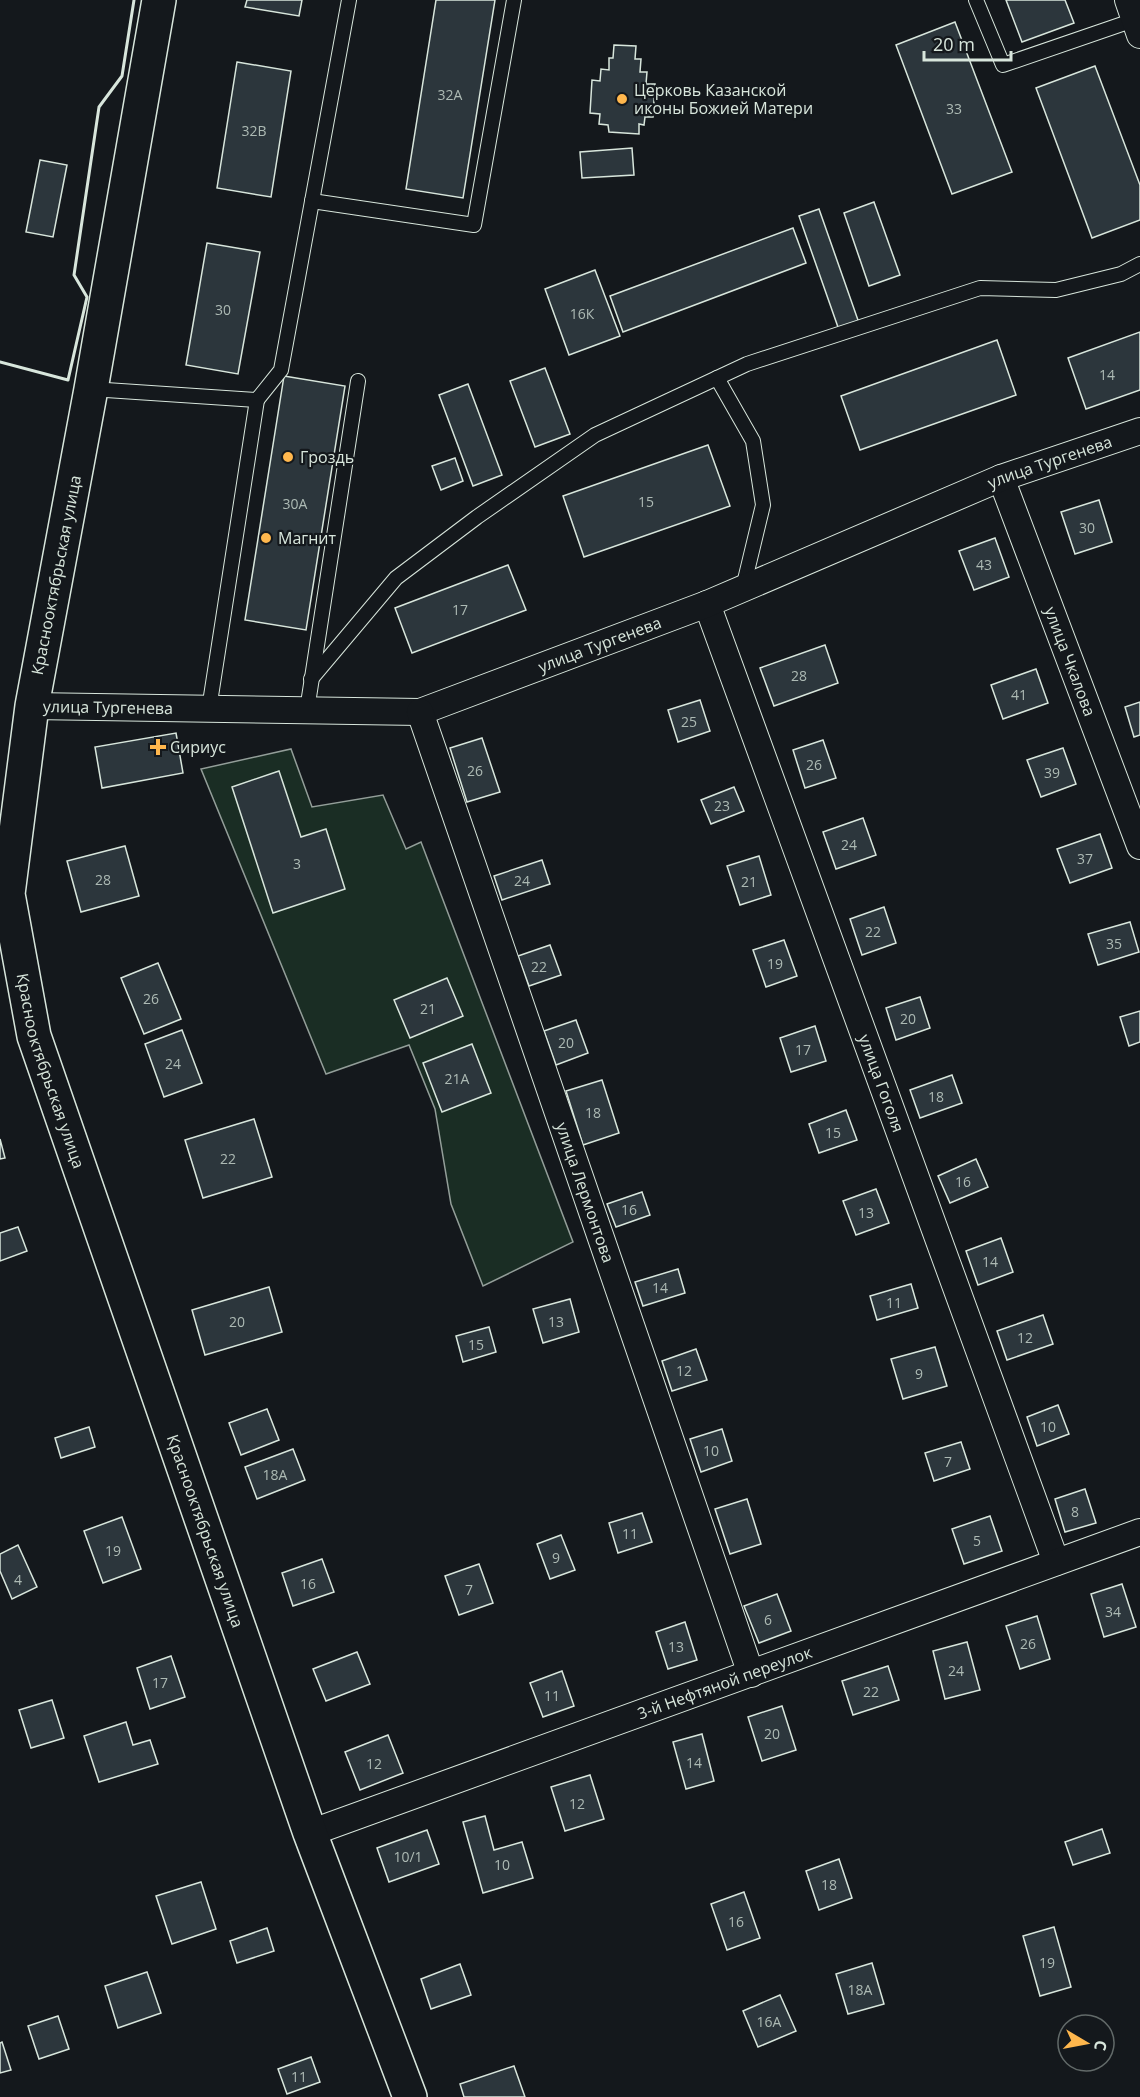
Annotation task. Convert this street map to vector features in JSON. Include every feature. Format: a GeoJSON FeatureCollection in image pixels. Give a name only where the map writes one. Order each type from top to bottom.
{"type":"FeatureCollection","features":[{"type":"Feature","properties":{"kind":"street","name":"Краснооктябрьская улица"},"geometry":{"type":"LineString","coordinates":[[159,0],[91,389],[32,706],[8,894],[34,1035],[310,1833],[410,2097]]}},
{"type":"Feature","properties":{"kind":"street","name":"улица Тургенева"},"geometry":{"type":"LineString","coordinates":[[32,706],[420,712],[707,603],[1001,478],[1140,430]]}},
{"type":"Feature","properties":{"kind":"street","name":"улица Чкалова"},"geometry":{"type":"LineString","coordinates":[[1001,478],[1140,846]]}},
{"type":"Feature","properties":{"kind":"street","name":"улица Гоголя"},"geometry":{"type":"LineString","coordinates":[[707,603],[1056,1562]]}},
{"type":"Feature","properties":{"kind":"street","name":"улица Лермонтова"},"geometry":{"type":"LineString","coordinates":[[420,712],[751,1674]]}},
{"type":"Feature","properties":{"kind":"street","name":"3-й Нефтяной переулок"},"geometry":{"type":"LineString","coordinates":[[310,1833],[1140,1532]]}},
{"type":"Feature","properties":{"kind":"lane"},"geometry":{"type":"LineString","coordinates":[[209,709],[257,400],[281,370],[349,0]]}},
{"type":"Feature","properties":{"kind":"lane"},"geometry":{"type":"LineString","coordinates":[[312,201],[474,225],[514,0]]}},
{"type":"Feature","properties":{"kind":"lane"},"geometry":{"type":"LineString","coordinates":[[976,0],[1002,65],[1134,18]]}},
{"type":"Feature","properties":{"kind":"lane"},"geometry":{"type":"LineString","coordinates":[[311,679],[396,578],[477,517],[596,435],[747,364],[980,288],[1056,290],[1121,274],[1140,264]]}},
{"type":"Feature","properties":{"kind":"lane"},"geometry":{"type":"LineString","coordinates":[[717,378],[753,441],[763,505],[743,588]]}},
{"type":"Feature","properties":{"kind":"lane"},"geometry":{"type":"LineString","coordinates":[[307,710],[358,381]]}},
{"type":"Feature","properties":{"kind":"lane"},"geometry":{"type":"LineString","coordinates":[[91,389],[257,400]]}},
{"type":"Feature","properties":{"kind":"green space"},"geometry":{"type":"Polygon","coordinates":[[[291,749],[312,807],[383,795],[406,849],[421,842],[573,1242],[483,1286],[451,1204],[435,1109],[409,1045],[326,1074],[201,769],[291,749]]]}},
{"type":"Feature","properties":{"kind":"building"},"geometry":{"type":"Polygon","coordinates":[[[247,0],[302,0],[299,16],[245,7],[247,0]]]}},
{"type":"Feature","properties":{"kind":"building"},"geometry":{"type":"Polygon","coordinates":[[[436,0],[495,0],[463,198],[406,189],[436,0]]]}},
{"type":"Feature","properties":{"kind":"building"},"geometry":{"type":"Polygon","coordinates":[[[1006,0],[1065,0],[1074,23],[1022,42],[1006,0]]]}},
{"type":"Feature","properties":{"kind":"building"},"geometry":{"type":"Polygon","coordinates":[[[955,22],[1012,172],[952,194],[896,45],[955,22]]]}},
{"type":"Feature","properties":{"kind":"building","name":"Церковь Казанской иконы Божией Матери"},"geometry":{"type":"Polygon","coordinates":[[[614,45],[636,46],[635,59],[641,59],[640,72],[647,72],[646,84],[655,84],[653,117],[645,117],[644,125],[639,124],[639,134],[609,132],[608,125],[599,124],[600,114],[590,113],[592,80],[600,81],[601,69],[609,70],[609,58],[613,58],[614,45]]]}},
{"type":"Feature","properties":{"kind":"building"},"geometry":{"type":"Polygon","coordinates":[[[237,62],[291,71],[271,197],[217,188],[237,62]]]}},
{"type":"Feature","properties":{"kind":"building"},"geometry":{"type":"Polygon","coordinates":[[[1095,66],[1140,185],[1140,220],[1092,238],[1036,88],[1095,66]]]}},
{"type":"Feature","properties":{"kind":"building"},"geometry":{"type":"Polygon","coordinates":[[[632,148],[634,175],[582,178],[580,152],[632,148]]]}},
{"type":"Feature","properties":{"kind":"building"},"geometry":{"type":"Polygon","coordinates":[[[40,160],[67,165],[53,237],[26,232],[40,160]]]}},
{"type":"Feature","properties":{"kind":"building"},"geometry":{"type":"Polygon","coordinates":[[[874,202],[900,275],[869,286],[844,213],[874,202]]]}},
{"type":"Feature","properties":{"kind":"building"},"geometry":{"type":"Polygon","coordinates":[[[819,209],[859,323],[839,330],[799,216],[819,209]]]}},
{"type":"Feature","properties":{"kind":"building"},"geometry":{"type":"Polygon","coordinates":[[[793,228],[806,263],[623,332],[610,296],[793,228]]]}},
{"type":"Feature","properties":{"kind":"building"},"geometry":{"type":"Polygon","coordinates":[[[207,243],[260,252],[238,374],[186,365],[207,243]]]}},
{"type":"Feature","properties":{"kind":"building"},"geometry":{"type":"Polygon","coordinates":[[[595,270],[620,336],[569,355],[545,289],[595,270]]]}},
{"type":"Feature","properties":{"kind":"building"},"geometry":{"type":"Polygon","coordinates":[[[1140,332],[1140,390],[1086,409],[1068,358],[1140,332]]]}},
{"type":"Feature","properties":{"kind":"building"},"geometry":{"type":"Polygon","coordinates":[[[997,340],[1016,395],[860,450],[841,396],[997,340]]]}},
{"type":"Feature","properties":{"kind":"building"},"geometry":{"type":"Polygon","coordinates":[[[545,368],[570,434],[535,447],[510,381],[545,368]]]}},
{"type":"Feature","properties":{"kind":"building"},"geometry":{"type":"Polygon","coordinates":[[[284,376],[345,386],[306,630],[245,620],[284,376]]]}},
{"type":"Feature","properties":{"kind":"building"},"geometry":{"type":"Polygon","coordinates":[[[468,384],[502,475],[473,486],[439,395],[468,384]]]}},
{"type":"Feature","properties":{"kind":"building"},"geometry":{"type":"Polygon","coordinates":[[[708,445],[730,506],[584,557],[563,496],[708,445]]]}},
{"type":"Feature","properties":{"kind":"building"},"geometry":{"type":"Polygon","coordinates":[[[455,458],[463,481],[441,490],[432,466],[455,458]]]}},
{"type":"Feature","properties":{"kind":"building"},"geometry":{"type":"Polygon","coordinates":[[[1099,500],[1112,542],[1075,554],[1061,512],[1099,500]]]}},
{"type":"Feature","properties":{"kind":"building"},"geometry":{"type":"Polygon","coordinates":[[[995,538],[1009,577],[974,590],[959,551],[995,538]]]}},
{"type":"Feature","properties":{"kind":"building"},"geometry":{"type":"Polygon","coordinates":[[[508,565],[526,610],[412,653],[395,608],[508,565]]]}},
{"type":"Feature","properties":{"kind":"building"},"geometry":{"type":"Polygon","coordinates":[[[825,645],[838,683],[774,706],[760,668],[825,645]]]}},
{"type":"Feature","properties":{"kind":"building"},"geometry":{"type":"Polygon","coordinates":[[[1036,669],[1048,703],[1003,719],[991,685],[1036,669]]]}},
{"type":"Feature","properties":{"kind":"building"},"geometry":{"type":"Polygon","coordinates":[[[700,700],[710,731],[678,742],[668,710],[700,700]]]}},
{"type":"Feature","properties":{"kind":"building"},"geometry":{"type":"Polygon","coordinates":[[[1140,702],[1140,735],[1134,737],[1125,707],[1140,702]]]}},
{"type":"Feature","properties":{"kind":"building"},"geometry":{"type":"Polygon","coordinates":[[[176,733],[183,773],[102,788],[95,747],[176,733]]]}},
{"type":"Feature","properties":{"kind":"building"},"geometry":{"type":"Polygon","coordinates":[[[482,738],[500,792],[467,802],[450,748],[482,738]]]}},
{"type":"Feature","properties":{"kind":"building"},"geometry":{"type":"Polygon","coordinates":[[[823,740],[836,778],[805,788],[793,750],[823,740]]]}},
{"type":"Feature","properties":{"kind":"building"},"geometry":{"type":"Polygon","coordinates":[[[1063,748],[1076,784],[1041,797],[1027,760],[1063,748]]]}},
{"type":"Feature","properties":{"kind":"building"},"geometry":{"type":"Polygon","coordinates":[[[279,771],[301,837],[326,829],[345,889],[273,913],[232,787],[279,771]]]}},
{"type":"Feature","properties":{"kind":"building"},"geometry":{"type":"Polygon","coordinates":[[[734,787],[744,811],[711,824],[701,800],[734,787]]]}},
{"type":"Feature","properties":{"kind":"building"},"geometry":{"type":"Polygon","coordinates":[[[863,818],[876,855],[836,869],[823,832],[863,818]]]}},
{"type":"Feature","properties":{"kind":"building"},"geometry":{"type":"Polygon","coordinates":[[[1100,834],[1112,868],[1070,883],[1057,849],[1100,834]]]}},
{"type":"Feature","properties":{"kind":"building"},"geometry":{"type":"Polygon","coordinates":[[[125,846],[139,896],[81,912],[67,861],[125,846]]]}},
{"type":"Feature","properties":{"kind":"building"},"geometry":{"type":"Polygon","coordinates":[[[759,856],[771,895],[740,905],[727,866],[759,856]]]}},
{"type":"Feature","properties":{"kind":"building"},"geometry":{"type":"Polygon","coordinates":[[[542,860],[550,884],[502,900],[494,876],[542,860]]]}},
{"type":"Feature","properties":{"kind":"building"},"geometry":{"type":"Polygon","coordinates":[[[884,907],[896,943],[862,955],[850,919],[884,907]]]}},
{"type":"Feature","properties":{"kind":"building"},"geometry":{"type":"Polygon","coordinates":[[[1130,922],[1139,952],[1098,965],[1088,934],[1130,922]]]}},
{"type":"Feature","properties":{"kind":"building"},"geometry":{"type":"Polygon","coordinates":[[[784,940],[797,976],[766,987],[753,950],[784,940]]]}},
{"type":"Feature","properties":{"kind":"building"},"geometry":{"type":"Polygon","coordinates":[[[550,945],[561,975],[529,986],[518,956],[550,945]]]}},
{"type":"Feature","properties":{"kind":"building"},"geometry":{"type":"Polygon","coordinates":[[[158,963],[181,1019],[144,1034],[121,978],[158,963]]]}},
{"type":"Feature","properties":{"kind":"building"},"geometry":{"type":"Polygon","coordinates":[[[447,978],[463,1016],[410,1038],[394,1000],[447,978]]]}},
{"type":"Feature","properties":{"kind":"building"},"geometry":{"type":"Polygon","coordinates":[[[920,997],[930,1028],[896,1040],[886,1008],[920,997]]]}},
{"type":"Feature","properties":{"kind":"building"},"geometry":{"type":"Polygon","coordinates":[[[1140,1011],[1140,1042],[1129,1046],[1120,1017],[1140,1011]]]}},
{"type":"Feature","properties":{"kind":"building"},"geometry":{"type":"Polygon","coordinates":[[[576,1020],[588,1053],[556,1065],[544,1031],[576,1020]]]}},
{"type":"Feature","properties":{"kind":"building"},"geometry":{"type":"Polygon","coordinates":[[[815,1026],[826,1061],[791,1072],[780,1038],[815,1026]]]}},
{"type":"Feature","properties":{"kind":"building"},"geometry":{"type":"Polygon","coordinates":[[[182,1030],[202,1083],[164,1097],[145,1044],[182,1030]]]}},
{"type":"Feature","properties":{"kind":"building"},"geometry":{"type":"Polygon","coordinates":[[[472,1044],[491,1093],[442,1112],[423,1063],[472,1044]]]}},
{"type":"Feature","properties":{"kind":"building"},"geometry":{"type":"Polygon","coordinates":[[[952,1075],[962,1103],[920,1118],[910,1090],[952,1075]]]}},
{"type":"Feature","properties":{"kind":"building"},"geometry":{"type":"Polygon","coordinates":[[[602,1080],[619,1133],[583,1145],[566,1091],[602,1080]]]}},
{"type":"Feature","properties":{"kind":"building"},"geometry":{"type":"Polygon","coordinates":[[[846,1110],[857,1140],[819,1153],[809,1124],[846,1110]]]}},
{"type":"Feature","properties":{"kind":"building"},"geometry":{"type":"Polygon","coordinates":[[[254,1119],[272,1177],[203,1198],[185,1140],[254,1119]]]}},
{"type":"Feature","properties":{"kind":"building"},"geometry":{"type":"Polygon","coordinates":[[[0,1139],[5,1158],[0,1159],[0,1139]]]}},
{"type":"Feature","properties":{"kind":"building"},"geometry":{"type":"Polygon","coordinates":[[[976,1159],[988,1187],[950,1203],[938,1176],[976,1159]]]}},
{"type":"Feature","properties":{"kind":"building"},"geometry":{"type":"Polygon","coordinates":[[[876,1189],[889,1223],[856,1235],[843,1201],[876,1189]]]}},
{"type":"Feature","properties":{"kind":"building"},"geometry":{"type":"Polygon","coordinates":[[[642,1192],[650,1215],[616,1227],[607,1204],[642,1192]]]}},
{"type":"Feature","properties":{"kind":"building"},"geometry":{"type":"Polygon","coordinates":[[[18,1227],[27,1251],[0,1261],[0,1233],[18,1227]]]}},
{"type":"Feature","properties":{"kind":"building"},"geometry":{"type":"Polygon","coordinates":[[[1001,1238],[1013,1272],[978,1285],[966,1251],[1001,1238]]]}},
{"type":"Feature","properties":{"kind":"building"},"geometry":{"type":"Polygon","coordinates":[[[678,1269],[685,1293],[643,1306],[635,1282],[678,1269]]]}},
{"type":"Feature","properties":{"kind":"building"},"geometry":{"type":"Polygon","coordinates":[[[911,1284],[918,1308],[877,1320],[870,1296],[911,1284]]]}},
{"type":"Feature","properties":{"kind":"building"},"geometry":{"type":"Polygon","coordinates":[[[269,1287],[282,1332],[205,1355],[192,1310],[269,1287]]]}},
{"type":"Feature","properties":{"kind":"building"},"geometry":{"type":"Polygon","coordinates":[[[570,1299],[579,1332],[543,1343],[533,1309],[570,1299]]]}},
{"type":"Feature","properties":{"kind":"building"},"geometry":{"type":"Polygon","coordinates":[[[1043,1315],[1053,1344],[1007,1360],[997,1331],[1043,1315]]]}},
{"type":"Feature","properties":{"kind":"building"},"geometry":{"type":"Polygon","coordinates":[[[489,1327],[496,1352],[463,1362],[456,1336],[489,1327]]]}},
{"type":"Feature","properties":{"kind":"building"},"geometry":{"type":"Polygon","coordinates":[[[935,1347],[947,1386],[903,1399],[891,1359],[935,1347]]]}},
{"type":"Feature","properties":{"kind":"building"},"geometry":{"type":"Polygon","coordinates":[[[696,1349],[707,1380],[672,1391],[662,1361],[696,1349]]]}},
{"type":"Feature","properties":{"kind":"building"},"geometry":{"type":"Polygon","coordinates":[[[1058,1405],[1069,1434],[1037,1446],[1027,1417],[1058,1405]]]}},
{"type":"Feature","properties":{"kind":"building"},"geometry":{"type":"Polygon","coordinates":[[[267,1409],[279,1440],[241,1455],[229,1423],[267,1409]]]}},
{"type":"Feature","properties":{"kind":"building"},"geometry":{"type":"Polygon","coordinates":[[[89,1427],[95,1447],[61,1458],[55,1438],[89,1427]]]}},
{"type":"Feature","properties":{"kind":"building"},"geometry":{"type":"Polygon","coordinates":[[[722,1429],[732,1461],[701,1472],[690,1439],[722,1429]]]}},
{"type":"Feature","properties":{"kind":"building"},"geometry":{"type":"Polygon","coordinates":[[[961,1442],[970,1469],[934,1481],[925,1453],[961,1442]]]}},
{"type":"Feature","properties":{"kind":"building"},"geometry":{"type":"Polygon","coordinates":[[[293,1449],[305,1480],[257,1499],[245,1467],[293,1449]]]}},
{"type":"Feature","properties":{"kind":"building"},"geometry":{"type":"Polygon","coordinates":[[[1085,1489],[1096,1523],[1065,1532],[1055,1499],[1085,1489]]]}},
{"type":"Feature","properties":{"kind":"building"},"geometry":{"type":"Polygon","coordinates":[[[747,1499],[761,1544],[730,1554],[715,1509],[747,1499]]]}},
{"type":"Feature","properties":{"kind":"building"},"geometry":{"type":"Polygon","coordinates":[[[642,1513],[652,1542],[618,1553],[609,1523],[642,1513]]]}},
{"type":"Feature","properties":{"kind":"building"},"geometry":{"type":"Polygon","coordinates":[[[990,1516],[1002,1551],[964,1564],[952,1529],[990,1516]]]}},
{"type":"Feature","properties":{"kind":"building"},"geometry":{"type":"Polygon","coordinates":[[[122,1517],[141,1569],[103,1583],[84,1531],[122,1517]]]}},
{"type":"Feature","properties":{"kind":"building"},"geometry":{"type":"Polygon","coordinates":[[[561,1535],[575,1570],[550,1579],[537,1544],[561,1535]]]}},
{"type":"Feature","properties":{"kind":"building"},"geometry":{"type":"Polygon","coordinates":[[[18,1545],[37,1587],[12,1599],[0,1571],[0,1554],[18,1545]]]}},
{"type":"Feature","properties":{"kind":"building"},"geometry":{"type":"Polygon","coordinates":[[[322,1559],[334,1592],[293,1606],[282,1573],[322,1559]]]}},
{"type":"Feature","properties":{"kind":"building"},"geometry":{"type":"Polygon","coordinates":[[[479,1564],[493,1603],[459,1615],[445,1576],[479,1564]]]}},
{"type":"Feature","properties":{"kind":"building"},"geometry":{"type":"Polygon","coordinates":[[[1122,1584],[1136,1627],[1104,1637],[1091,1594],[1122,1584]]]}},
{"type":"Feature","properties":{"kind":"building"},"geometry":{"type":"Polygon","coordinates":[[[777,1594],[791,1631],[759,1643],[744,1606],[777,1594]]]}},
{"type":"Feature","properties":{"kind":"building"},"geometry":{"type":"Polygon","coordinates":[[[1037,1616],[1050,1659],[1020,1669],[1006,1626],[1037,1616]]]}},
{"type":"Feature","properties":{"kind":"building"},"geometry":{"type":"Polygon","coordinates":[[[685,1622],[697,1660],[668,1669],[656,1632],[685,1622]]]}},
{"type":"Feature","properties":{"kind":"building"},"geometry":{"type":"Polygon","coordinates":[[[967,1642],[980,1690],[945,1699],[933,1651],[967,1642]]]}},
{"type":"Feature","properties":{"kind":"building"},"geometry":{"type":"Polygon","coordinates":[[[357,1652],[370,1684],[326,1701],[313,1669],[357,1652]]]}},
{"type":"Feature","properties":{"kind":"building"},"geometry":{"type":"Polygon","coordinates":[[[171,1656],[185,1697],[150,1709],[137,1668],[171,1656]]]}},
{"type":"Feature","properties":{"kind":"building"},"geometry":{"type":"Polygon","coordinates":[[[888,1666],[899,1700],[853,1715],[842,1681],[888,1666]]]}},
{"type":"Feature","properties":{"kind":"building"},"geometry":{"type":"Polygon","coordinates":[[[562,1671],[574,1706],[543,1717],[530,1683],[562,1671]]]}},
{"type":"Feature","properties":{"kind":"building"},"geometry":{"type":"Polygon","coordinates":[[[52,1700],[64,1738],[31,1748],[19,1710],[52,1700]]]}},
{"type":"Feature","properties":{"kind":"building"},"geometry":{"type":"Polygon","coordinates":[[[782,1706],[796,1750],[762,1761],[748,1717],[782,1706]]]}},
{"type":"Feature","properties":{"kind":"building"},"geometry":{"type":"Polygon","coordinates":[[[126,1722],[133,1745],[150,1740],[158,1764],[99,1782],[84,1736],[126,1722]]]}},
{"type":"Feature","properties":{"kind":"building"},"geometry":{"type":"Polygon","coordinates":[[[702,1734],[714,1781],[686,1789],[673,1742],[702,1734]]]}},
{"type":"Feature","properties":{"kind":"building"},"geometry":{"type":"Polygon","coordinates":[[[388,1735],[403,1773],[360,1790],[345,1752],[388,1735]]]}},
{"type":"Feature","properties":{"kind":"building"},"geometry":{"type":"Polygon","coordinates":[[[590,1775],[604,1819],[565,1831],[551,1787],[590,1775]]]}},
{"type":"Feature","properties":{"kind":"building"},"geometry":{"type":"Polygon","coordinates":[[[485,1816],[494,1850],[522,1842],[533,1878],[483,1893],[463,1822],[485,1816]]]}},
{"type":"Feature","properties":{"kind":"building"},"geometry":{"type":"Polygon","coordinates":[[[1102,1829],[1110,1853],[1073,1865],[1065,1842],[1102,1829]]]}},
{"type":"Feature","properties":{"kind":"building"},"geometry":{"type":"Polygon","coordinates":[[[427,1830],[439,1864],[389,1882],[377,1848],[427,1830]]]}},
{"type":"Feature","properties":{"kind":"building"},"geometry":{"type":"Polygon","coordinates":[[[839,1859],[852,1898],[819,1910],[806,1871],[839,1859]]]}},
{"type":"Feature","properties":{"kind":"building"},"geometry":{"type":"Polygon","coordinates":[[[201,1882],[216,1929],[172,1944],[156,1896],[201,1882]]]}},
{"type":"Feature","properties":{"kind":"building"},"geometry":{"type":"Polygon","coordinates":[[[744,1892],[760,1938],[727,1950],[711,1904],[744,1892]]]}},
{"type":"Feature","properties":{"kind":"building"},"geometry":{"type":"Polygon","coordinates":[[[1054,1927],[1071,1987],[1040,1996],[1023,1936],[1054,1927]]]}},
{"type":"Feature","properties":{"kind":"building"},"geometry":{"type":"Polygon","coordinates":[[[267,1928],[274,1951],[237,1963],[230,1941],[267,1928]]]}},
{"type":"Feature","properties":{"kind":"building"},"geometry":{"type":"Polygon","coordinates":[[[872,1963],[884,2004],[848,2014],[836,1974],[872,1963]]]}},
{"type":"Feature","properties":{"kind":"building"},"geometry":{"type":"Polygon","coordinates":[[[460,1964],[471,1995],[431,2009],[421,1979],[460,1964]]]}},
{"type":"Feature","properties":{"kind":"building"},"geometry":{"type":"Polygon","coordinates":[[[147,1972],[161,2013],[118,2028],[105,1986],[147,1972]]]}},
{"type":"Feature","properties":{"kind":"building"},"geometry":{"type":"Polygon","coordinates":[[[780,1995],[796,2031],[758,2047],[743,2011],[780,1995]]]}},
{"type":"Feature","properties":{"kind":"building"},"geometry":{"type":"Polygon","coordinates":[[[58,2016],[69,2049],[39,2059],[28,2026],[58,2016]]]}},
{"type":"Feature","properties":{"kind":"building"},"geometry":{"type":"Polygon","coordinates":[[[2,2042],[11,2070],[0,2073],[0,2043],[2,2042]]]}},
{"type":"Feature","properties":{"kind":"building"},"geometry":{"type":"Polygon","coordinates":[[[311,2057],[320,2082],[287,2094],[278,2069],[311,2057]]]}},
{"type":"Feature","properties":{"kind":"building"},"geometry":{"type":"Polygon","coordinates":[[[514,2066],[525,2097],[464,2097],[460,2084],[514,2066]]]}},
{"type":"Feature","properties":{"kind":"wall"},"geometry":{"type":"LineString","coordinates":[[0,362],[68,380],[87,297],[74,275],[99,107],[122,76],[134,0]]}},
{"type":"Feature","properties":{"kind":"place","name":"Церковь Казанской иконы Божией Матери"},"geometry":{"type":"Point","coordinates":[622,99]}},
{"type":"Feature","properties":{"kind":"place","name":"Гроздь"},"geometry":{"type":"Point","coordinates":[288,457]}},
{"type":"Feature","properties":{"kind":"place","name":"Магнит"},"geometry":{"type":"Point","coordinates":[266,538]}},
{"type":"Feature","properties":{"kind":"place","name":"Сириус"},"geometry":{"type":"Point","coordinates":[158,747]}}]}
